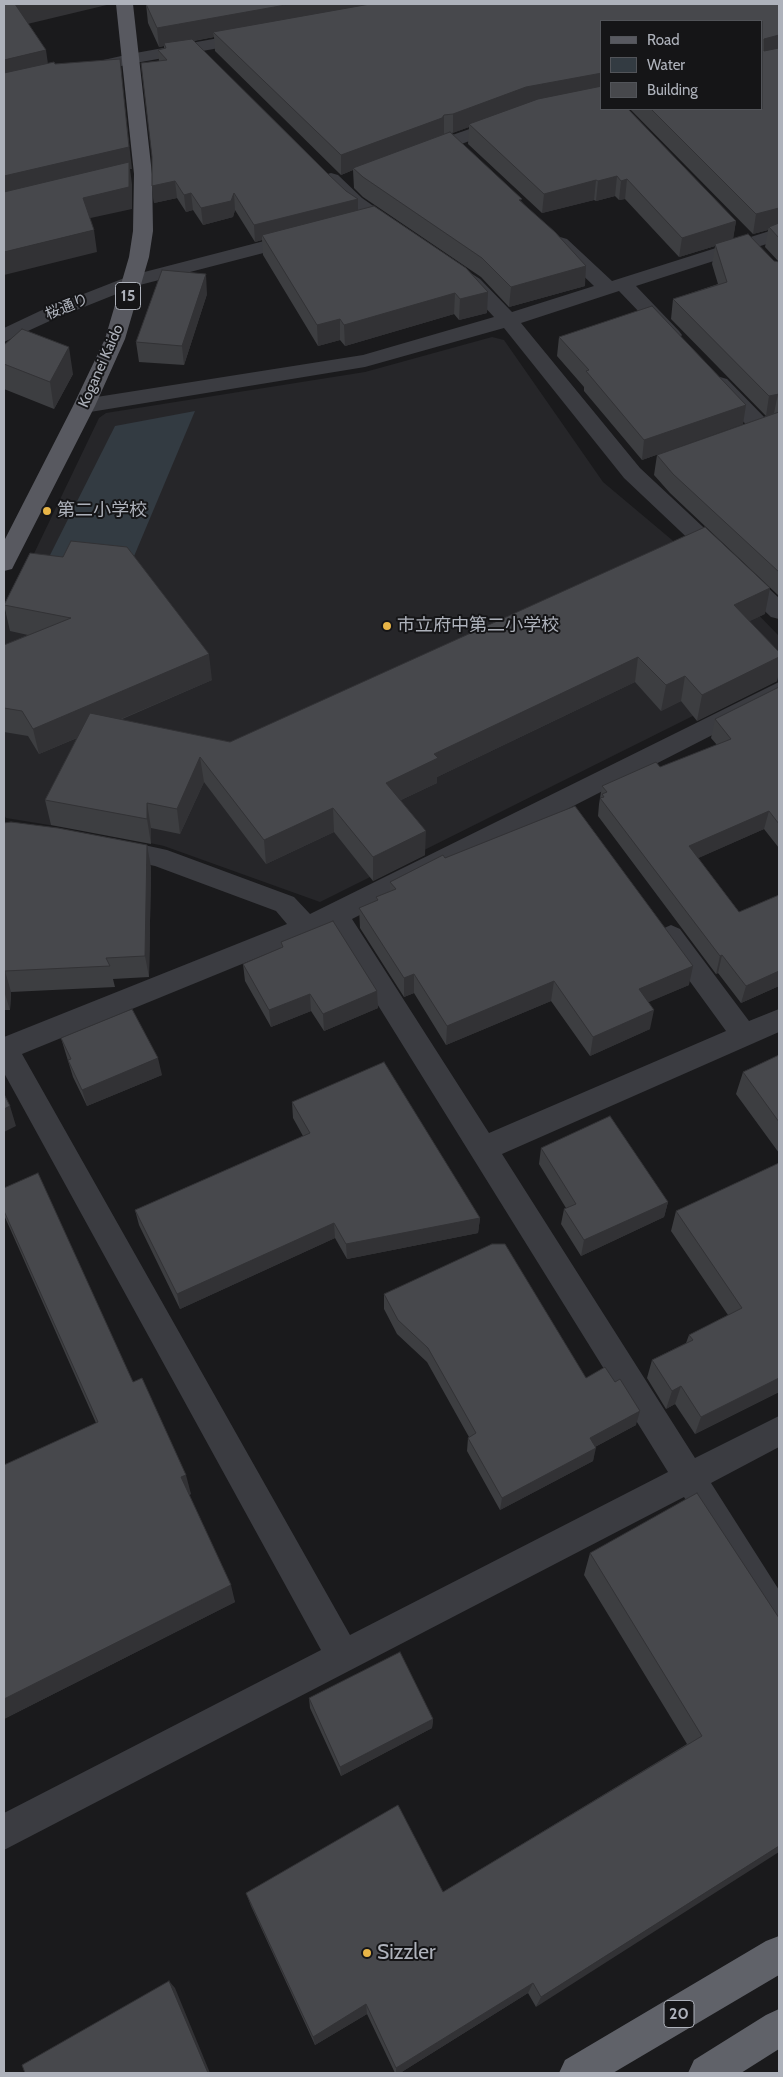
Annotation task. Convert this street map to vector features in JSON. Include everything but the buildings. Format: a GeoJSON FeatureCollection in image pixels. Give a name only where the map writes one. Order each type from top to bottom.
{"type":"FeatureCollection","features":[{"type":"Feature","properties":{"kind":"highway","name":"20"},"geometry":{"type":"LineString","coordinates":[[578,2073],[779,1954]]}},
{"type":"Feature","properties":{"kind":"highway"},"geometry":{"type":"LineString","coordinates":[[707,2073],[779,2028]]}},
{"type":"Feature","properties":{"kind":"main road","name":"Koganei Kaido"},"geometry":{"type":"LineString","coordinates":[[4,563],[84,406],[115,339],[139,257],[143,232],[133,176],[130,59],[124,4]]}},
{"type":"Feature","properties":{"kind":"street"},"geometry":{"type":"LineString","coordinates":[[62,75],[130,59],[264,35]]}},
{"type":"Feature","properties":{"kind":"street"},"geometry":{"type":"LineString","coordinates":[[198,47],[213,62]]}},
{"type":"Feature","properties":{"kind":"street"},"geometry":{"type":"LineString","coordinates":[[407,157],[523,115]]}},
{"type":"Feature","properties":{"kind":"street"},"geometry":{"type":"LineString","coordinates":[[451,140],[466,154]]}},
{"type":"Feature","properties":{"kind":"street"},"geometry":{"type":"LineString","coordinates":[[316,164],[345,181],[355,202],[412,242]]}},
{"type":"Feature","properties":{"kind":"street"},"geometry":{"type":"LineString","coordinates":[[350,225],[378,218]]}},
{"type":"Feature","properties":{"kind":"street"},"geometry":{"type":"LineString","coordinates":[[544,228],[616,286],[685,348]]}},
{"type":"Feature","properties":{"kind":"street"},"geometry":{"type":"LineString","coordinates":[[735,230],[763,260]]}},
{"type":"Feature","properties":{"kind":"street","name":"桜通り"},"geometry":{"type":"LineString","coordinates":[[4,336],[47,315],[132,281],[321,232]]}},
{"type":"Feature","properties":{"kind":"street"},"geometry":{"type":"LineString","coordinates":[[84,406],[365,361],[508,320],[779,234]]}},
{"type":"Feature","properties":{"kind":"street"},"geometry":{"type":"LineString","coordinates":[[442,262],[473,283],[642,470],[779,611]]}},
{"type":"Feature","properties":{"kind":"street"},"geometry":{"type":"LineString","coordinates":[[706,370],[761,427]]}},
{"type":"Feature","properties":{"kind":"street"},"geometry":{"type":"LineString","coordinates":[[343,1656],[4,1049],[336,915],[576,808],[779,691]]}},
{"type":"Feature","properties":{"kind":"street"},"geometry":{"type":"LineString","coordinates":[[91,844],[158,857],[285,904],[306,927]]}},
{"type":"Feature","properties":{"kind":"street"},"geometry":{"type":"LineString","coordinates":[[336,915],[779,1620]]}},
{"type":"Feature","properties":{"kind":"street"},"geometry":{"type":"LineString","coordinates":[[655,915],[744,1035]]}},
{"type":"Feature","properties":{"kind":"street"},"geometry":{"type":"LineString","coordinates":[[483,1149],[779,1020]]}},
{"type":"Feature","properties":{"kind":"street"},"geometry":{"type":"LineString","coordinates":[[4,1832],[779,1431]]}},
{"type":"Feature","properties":{"kind":"shaded area","name":"市立府中第二小学校"},"geometry":{"type":"Polygon","coordinates":[[[492,337],[504,340],[603,482],[747,603],[779,636],[779,673],[320,902],[164,846],[117,836],[6,818],[4,815],[4,616],[99,418],[106,413],[365,372],[492,337]]]}},
{"type":"Feature","properties":{"kind":"water"},"geometry":{"type":"Polygon","coordinates":[[[195,411],[127,573],[46,563],[115,426],[195,411]]]}},
{"type":"Feature","properties":{"kind":"place","name":"第二小学校"},"geometry":{"type":"Point","coordinates":[47,511]}},
{"type":"Feature","properties":{"kind":"place","name":"市立府中第二小学校"},"geometry":{"type":"Point","coordinates":[387,626]}},
{"type":"Feature","properties":{"kind":"place","name":"Sizzler"},"geometry":{"type":"Point","coordinates":[367,1953]}}]}
